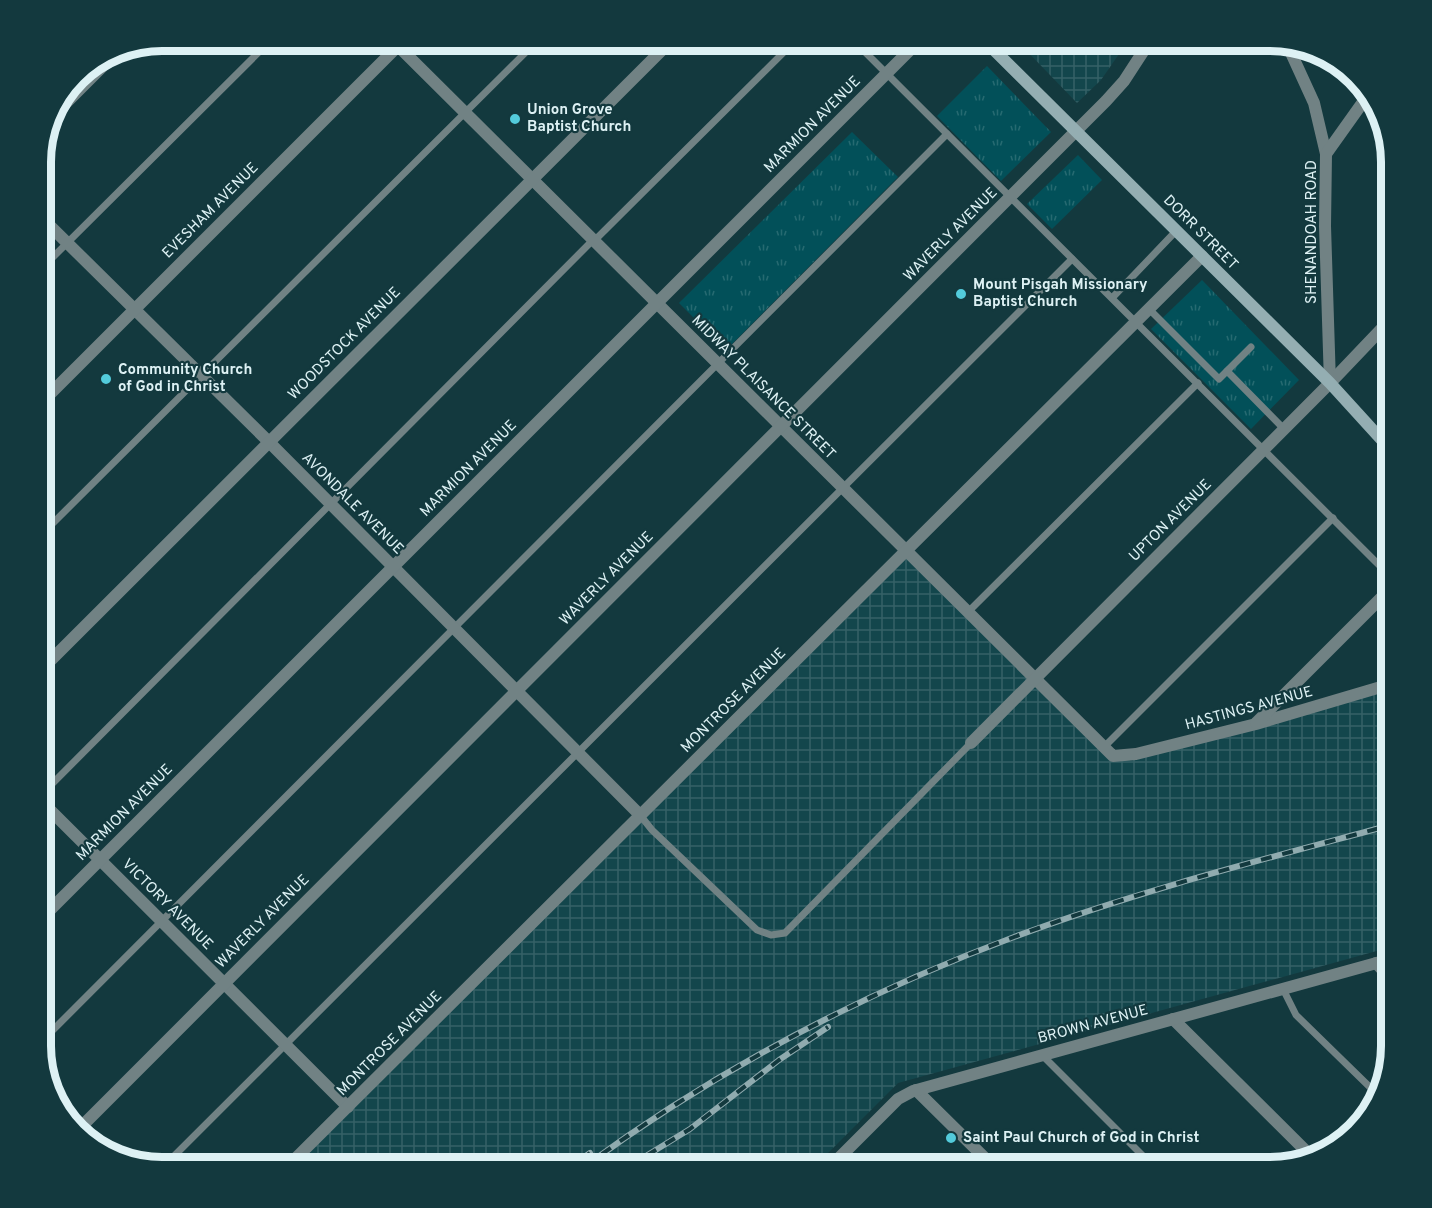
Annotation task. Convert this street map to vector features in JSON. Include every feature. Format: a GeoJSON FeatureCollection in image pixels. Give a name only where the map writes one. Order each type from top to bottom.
{"type":"FeatureCollection","features":[{"type":"Feature","properties":{"kind":"main road","name":"DORR STREET"},"geometry":{"type":"LineString","coordinates":[[996,51],[1330,383],[1381,438]]}},
{"type":"Feature","properties":{"kind":"street","name":"EVESHAM AVENUE"},"geometry":{"type":"LineString","coordinates":[[51,393],[389,51]]}},
{"type":"Feature","properties":{"kind":"street","name":"MIDWAY PLAISANCE STREET"},"geometry":{"type":"LineString","coordinates":[[406,51],[531,179],[1109,751]]}},
{"type":"Feature","properties":{"kind":"street","name":"WOODSTOCK AVENUE"},"geometry":{"type":"LineString","coordinates":[[51,660],[659,51]]}},
{"type":"Feature","properties":{"kind":"street","name":"MARMION AVENUE"},"geometry":{"type":"LineString","coordinates":[[51,909],[908,51]]}},
{"type":"Feature","properties":{"kind":"street","name":"WAVERLY AVENUE"},"geometry":{"type":"LineString","coordinates":[[83,1124],[1010,198],[1124,81],[1143,51]]}},
{"type":"Feature","properties":{"kind":"street"},"geometry":{"type":"LineString","coordinates":[[1291,53],[1314,103],[1326,154]]}},
{"type":"Feature","properties":{"kind":"street"},"geometry":{"type":"LineString","coordinates":[[72,97],[96,73]]}},
{"type":"Feature","properties":{"kind":"street","name":"SHENANDOAH ROAD"},"geometry":{"type":"LineString","coordinates":[[1330,383],[1325,226],[1326,154],[1363,102]]}},
{"type":"Feature","properties":{"kind":"street","name":"AVONDALE AVENUE"},"geometry":{"type":"LineString","coordinates":[[51,227],[332,504],[640,815]]}},
{"type":"Feature","properties":{"kind":"street","name":"MONTROSE AVENUE"},"geometry":{"type":"LineString","coordinates":[[297,1157],[1202,256]]}},
{"type":"Feature","properties":{"kind":"street","name":"UPTON AVENUE"},"geometry":{"type":"LineString","coordinates":[[971,743],[1381,330]]}},
{"type":"Feature","properties":{"kind":"street"},"geometry":{"type":"LineString","coordinates":[[1256,724],[1381,599]]}},
{"type":"Feature","properties":{"kind":"street","name":"HASTINGS AVENUE"},"geometry":{"type":"LineString","coordinates":[[1109,751],[1136,754],[1256,724],[1381,687]]}},
{"type":"Feature","properties":{"kind":"street","name":"VICTORY AVENUE"},"geometry":{"type":"LineString","coordinates":[[51,811],[348,1107]]}},
{"type":"Feature","properties":{"kind":"street","name":"BROWN AVENUE"},"geometry":{"type":"LineString","coordinates":[[841,1157],[898,1099],[916,1090],[1381,961]]}},
{"type":"Feature","properties":{"kind":"street"},"geometry":{"type":"LineString","coordinates":[[1376,963],[1381,968]]}},
{"type":"Feature","properties":{"kind":"street"},"geometry":{"type":"LineString","coordinates":[[1173,1019],[1306,1151]]}},
{"type":"Feature","properties":{"kind":"street"},"geometry":{"type":"LineString","coordinates":[[916,1090],[984,1157]]}},
{"type":"Feature","properties":{"kind":"lane"},"geometry":{"type":"LineString","coordinates":[[51,259],[259,51]]}},
{"type":"Feature","properties":{"kind":"lane"},"geometry":{"type":"LineString","coordinates":[[51,525],[526,51]]}},
{"type":"Feature","properties":{"kind":"lane"},"geometry":{"type":"LineString","coordinates":[[51,785],[784,51]]}},
{"type":"Feature","properties":{"kind":"lane"},"geometry":{"type":"LineString","coordinates":[[865,51],[1381,566]]}},
{"type":"Feature","properties":{"kind":"lane"},"geometry":{"type":"LineString","coordinates":[[51,1032],[947,134]]}},
{"type":"Feature","properties":{"kind":"lane"},"geometry":{"type":"LineString","coordinates":[[1113,297],[1177,230]]}},
{"type":"Feature","properties":{"kind":"lane"},"geometry":{"type":"LineString","coordinates":[[173,1157],[1072,259]]}},
{"type":"Feature","properties":{"kind":"lane"},"geometry":{"type":"LineString","coordinates":[[1149,309],[1219,379],[1251,346]]}},
{"type":"Feature","properties":{"kind":"lane"},"geometry":{"type":"LineString","coordinates":[[1227,371],[1284,429]]}},
{"type":"Feature","properties":{"kind":"lane"},"geometry":{"type":"LineString","coordinates":[[968,612],[1198,382]]}},
{"type":"Feature","properties":{"kind":"lane"},"geometry":{"type":"LineString","coordinates":[[1109,751],[1333,518]]}},
{"type":"Feature","properties":{"kind":"lane"},"geometry":{"type":"LineString","coordinates":[[640,815],[651,830],[757,930],[771,935],[785,933],[971,743]]}},
{"type":"Feature","properties":{"kind":"lane"},"geometry":{"type":"LineString","coordinates":[[1283,989],[1296,1015],[1373,1090]]}},
{"type":"Feature","properties":{"kind":"lane"},"geometry":{"type":"LineString","coordinates":[[1042,1055],[1144,1157]]}},
{"type":"Feature","properties":{"kind":"lane"},"geometry":{"type":"LineString","coordinates":[[972,1157],[978,1151]]}},
{"type":"Feature","properties":{"kind":"shaded area"},"geometry":{"type":"Polygon","coordinates":[[[1027,51],[1121,51],[1101,80],[1077,103],[1027,51]]]}},
{"type":"Feature","properties":{"kind":"shaded area"},"geometry":{"type":"Polygon","coordinates":[[[906,551],[1113,756],[1381,685],[1381,950],[898,1083],[824,1157],[298,1157],[906,551]]]}},
{"type":"Feature","properties":{"kind":"green space"},"geometry":{"type":"Polygon","coordinates":[[[987,66],[1051,132],[1001,181],[937,116],[987,66]]]}},
{"type":"Feature","properties":{"kind":"green space"},"geometry":{"type":"Polygon","coordinates":[[[852,132],[898,177],[726,350],[679,303],[852,132]]]}},
{"type":"Feature","properties":{"kind":"green space"},"geometry":{"type":"Polygon","coordinates":[[[1078,155],[1102,180],[1052,229],[1027,204],[1078,155]]]}},
{"type":"Feature","properties":{"kind":"green space"},"geometry":{"type":"Polygon","coordinates":[[[1202,280],[1299,380],[1251,429],[1151,329],[1202,280]]]}},
{"type":"Feature","properties":{"kind":"railway"},"geometry":{"type":"LineString","coordinates":[[598,1157],[685,1099],[791,1037],[901,983],[957,959],[1060,920],[1154,890],[1381,828]]}},
{"type":"Feature","properties":{"kind":"railway"},"geometry":{"type":"LineString","coordinates":[[644,1157],[690,1129],[779,1060],[828,1027]]}},
{"type":"Feature","properties":{"kind":"railway"},"geometry":{"type":"LineString","coordinates":[[584,1157],[590,1153]]}},
{"type":"Feature","properties":{"kind":"place","name":"Union Grove Baptist Church"},"geometry":{"type":"Point","coordinates":[515,119]}},
{"type":"Feature","properties":{"kind":"place","name":"Mount Pisgah Missionary Baptist Church"},"geometry":{"type":"Point","coordinates":[961,294]}},
{"type":"Feature","properties":{"kind":"place","name":"Community Church of God in Christ"},"geometry":{"type":"Point","coordinates":[106,379]}},
{"type":"Feature","properties":{"kind":"place","name":"Saint Paul Church of God in Christ"},"geometry":{"type":"Point","coordinates":[951,1138]}}]}
